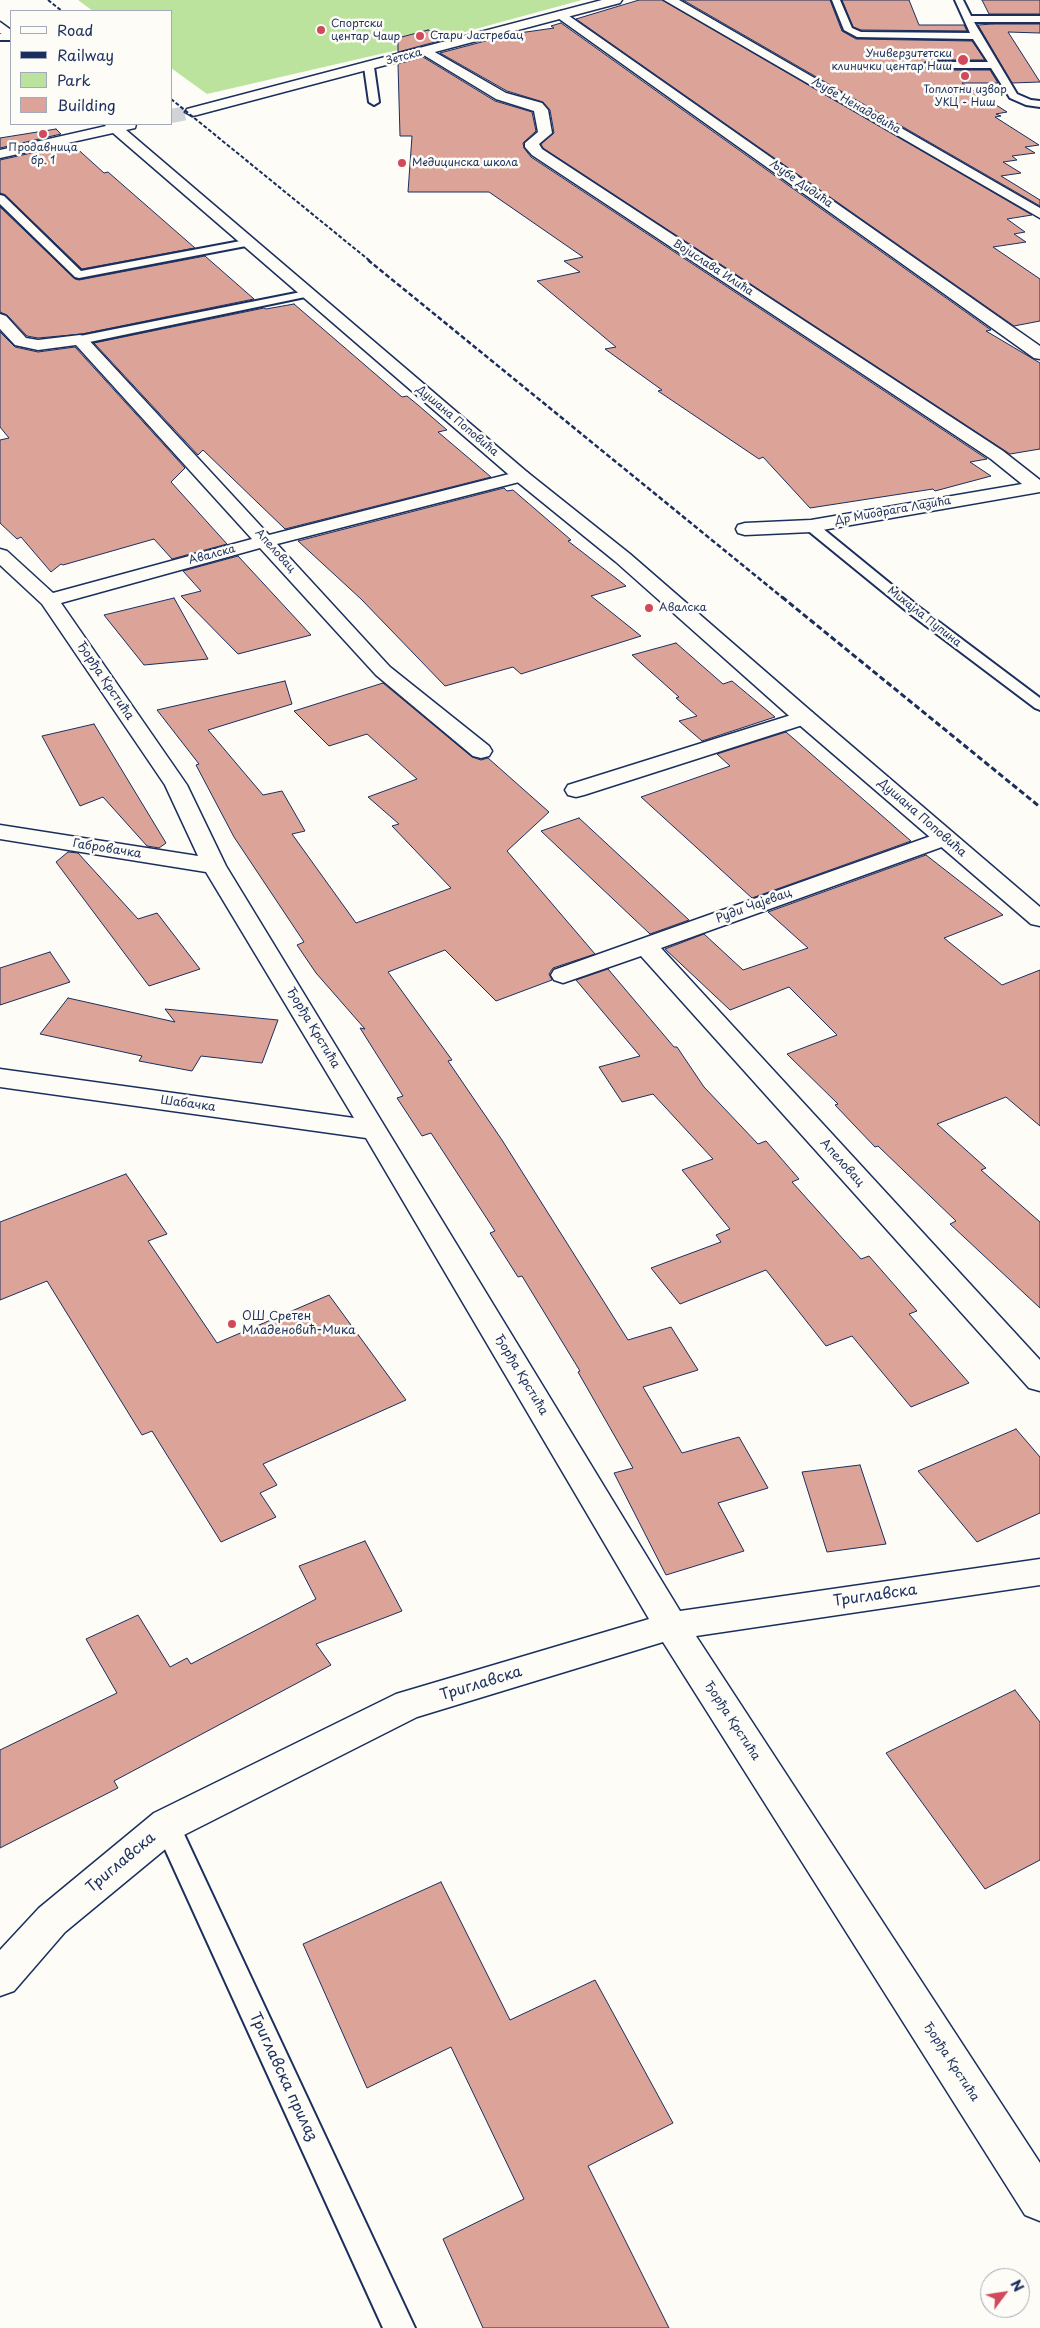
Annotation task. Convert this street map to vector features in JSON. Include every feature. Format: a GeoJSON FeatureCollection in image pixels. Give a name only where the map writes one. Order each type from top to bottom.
{"type":"FeatureCollection","features":[{"type":"Feature","properties":{"kind":"street","name":"Зетска"},"geometry":{"type":"LineString","coordinates":[[192,112],[426,52],[616,0]]}},
{"type":"Feature","properties":{"kind":"street","name":"Љубе Ненадовића"},"geometry":{"type":"LineString","coordinates":[[670,0],[1040,214]]}},
{"type":"Feature","properties":{"kind":"street","name":"Љубе Дидића"},"geometry":{"type":"LineString","coordinates":[[562,15],[1040,354]]}},
{"type":"Feature","properties":{"kind":"street"},"geometry":{"type":"LineString","coordinates":[[0,26],[10,36]]}},
{"type":"Feature","properties":{"kind":"street","name":"Војислава Илића"},"geometry":{"type":"LineString","coordinates":[[426,52],[500,96],[537,106],[541,110],[545,133],[532,143],[532,147],[537,152],[997,454],[1038,486]]}},
{"type":"Feature","properties":{"kind":"street"},"geometry":{"type":"LineString","coordinates":[[0,154],[113,126]]}},
{"type":"Feature","properties":{"kind":"street","name":"Душана Поповића"},"geometry":{"type":"LineString","coordinates":[[113,126],[306,294],[521,476],[623,558],[804,718],[1040,919]]}},
{"type":"Feature","properties":{"kind":"street"},"geometry":{"type":"LineString","coordinates":[[0,319],[21,342],[38,344],[80,340]]}},
{"type":"Feature","properties":{"kind":"street","name":"Апеловац"},"geometry":{"type":"LineString","coordinates":[[80,340],[383,671],[481,751]]}},
{"type":"Feature","properties":{"kind":"street","name":"Авалска"},"geometry":{"type":"LineString","coordinates":[[49,600],[266,541],[521,476]]}},
{"type":"Feature","properties":{"kind":"street","name":"Др Миодрага Лазића"},"geometry":{"type":"LineString","coordinates":[[745,529],[811,526],[1038,486]]}},
{"type":"Feature","properties":{"kind":"street","name":"Ђорђа Крстића"},"geometry":{"type":"LineString","coordinates":[[0,554],[49,600],[176,785],[214,866],[376,1130],[671,1626],[1040,2200]]}},
{"type":"Feature","properties":{"kind":"street"},"geometry":{"type":"LineString","coordinates":[[576,790],[804,718]]}},
{"type":"Feature","properties":{"kind":"street","name":"Габровачка"},"geometry":{"type":"LineString","coordinates":[[0,832],[214,866]]}},
{"type":"Feature","properties":{"kind":"street","name":"Руди Чајевац"},"geometry":{"type":"LineString","coordinates":[[563,975],[945,838]]}},
{"type":"Feature","properties":{"kind":"street","name":"Апеловац"},"geometry":{"type":"LineString","coordinates":[[645,945],[1040,1380]]}},
{"type":"Feature","properties":{"kind":"street","name":"Шабачка"},"geometry":{"type":"LineString","coordinates":[[0,1078],[376,1130]]}},
{"type":"Feature","properties":{"kind":"street","name":"Триглавска"},"geometry":{"type":"LineString","coordinates":[[0,1978],[52,1920],[167,1825],[408,1706],[671,1626],[1040,1572]]}},
{"type":"Feature","properties":{"kind":"lane"},"geometry":{"type":"LineString","coordinates":[[836,0],[848,30],[860,35],[976,36]]}},
{"type":"Feature","properties":{"kind":"lane"},"geometry":{"type":"LineString","coordinates":[[958,0],[976,36],[1013,96],[1028,103],[1040,104]]}},
{"type":"Feature","properties":{"kind":"lane"},"geometry":{"type":"LineString","coordinates":[[968,19],[1040,19]]}},
{"type":"Feature","properties":{"kind":"lane"},"geometry":{"type":"LineString","coordinates":[[928,65],[993,65]]}},
{"type":"Feature","properties":{"kind":"lane"},"geometry":{"type":"LineString","coordinates":[[369,67],[374,102]]}},
{"type":"Feature","properties":{"kind":"lane"},"geometry":{"type":"LineString","coordinates":[[0,198],[79,275],[246,243]]}},
{"type":"Feature","properties":{"kind":"lane"},"geometry":{"type":"LineString","coordinates":[[80,340],[306,294]]}},
{"type":"Feature","properties":{"kind":"lane","name":"Михајла Пупина"},"geometry":{"type":"LineString","coordinates":[[811,526],[914,610],[1040,705]]}},
{"type":"Feature","properties":{"kind":"lane","name":"Триглавска прилаз"},"geometry":{"type":"LineString","coordinates":[[167,1825],[399,2328]]}},
{"type":"Feature","properties":{"kind":"green space","name":"Спортски центар Чаир"},"geometry":{"type":"Polygon","coordinates":[[[78,0],[582,0],[402,49],[207,94],[172,69],[172,10],[92,10],[78,0]]]}},
{"type":"Feature","properties":{"kind":"building"},"geometry":{"type":"Polygon","coordinates":[[[639,0],[662,0],[1032,215],[1007,219],[1025,232],[1014,234],[1026,242],[993,247],[1040,279],[1040,321],[1014,326],[576,19],[639,0]]]}},
{"type":"Feature","properties":{"kind":"building"},"geometry":{"type":"Polygon","coordinates":[[[683,0],[830,0],[842,31],[856,39],[972,41],[985,60],[928,60],[921,66],[928,70],[990,70],[998,83],[962,83],[1007,112],[996,114],[1001,116],[995,117],[1039,145],[1025,147],[1035,153],[1012,156],[1017,160],[1003,162],[1021,173],[1001,176],[1040,200],[1040,206],[683,0]]]}},
{"type":"Feature","properties":{"kind":"building"},"geometry":{"type":"Polygon","coordinates":[[[842,0],[909,0],[919,25],[964,25],[967,31],[861,30],[853,27],[842,0]]]}},
{"type":"Feature","properties":{"kind":"building"},"geometry":{"type":"Polygon","coordinates":[[[982,0],[1040,0],[1040,14],[989,14],[982,0]]]}},
{"type":"Feature","properties":{"kind":"building"},"geometry":{"type":"Polygon","coordinates":[[[561,23],[991,330],[986,331],[1040,363],[1040,449],[1010,454],[543,148],[541,144],[554,133],[550,110],[543,102],[507,91],[440,53],[512,34],[554,28],[551,26],[561,23]]]}},
{"type":"Feature","properties":{"kind":"building"},"geometry":{"type":"Polygon","coordinates":[[[1040,24],[1040,33],[1008,32],[1040,82],[1012,83],[978,25],[1040,24]]]}},
{"type":"Feature","properties":{"kind":"building"},"geometry":{"type":"Polygon","coordinates":[[[428,30],[450,38],[398,52],[398,38],[428,30]]]}},
{"type":"Feature","properties":{"kind":"building"},"geometry":{"type":"Polygon","coordinates":[[[423,57],[495,101],[532,112],[536,131],[523,143],[524,148],[531,157],[987,459],[970,462],[991,476],[935,491],[933,489],[810,508],[763,457],[759,459],[658,391],[662,390],[605,349],[616,347],[537,281],[580,272],[564,261],[583,257],[489,192],[408,192],[412,136],[400,136],[398,64],[423,57]]]}},
{"type":"Feature","properties":{"kind":"building"},"geometry":{"type":"Polygon","coordinates":[[[56,129],[61,134],[0,148],[0,138],[56,129]]]}},
{"type":"Feature","properties":{"kind":"building"},"geometry":{"type":"Polygon","coordinates":[[[72,144],[104,173],[108,172],[195,248],[82,269],[5,195],[0,193],[0,160],[72,144]]]}},
{"type":"Feature","properties":{"kind":"building"},"geometry":{"type":"Polygon","coordinates":[[[0,207],[75,279],[79,280],[205,256],[254,299],[82,334],[38,338],[27,336],[7,315],[0,312],[0,207]]]}},
{"type":"Feature","properties":{"kind":"building"},"geometry":{"type":"Polygon","coordinates":[[[294,304],[402,397],[407,396],[447,430],[438,432],[491,477],[285,529],[203,450],[198,455],[94,343],[264,308],[294,304]]]}},
{"type":"Feature","properties":{"kind":"building"},"geometry":{"type":"Polygon","coordinates":[[[0,332],[15,347],[38,352],[75,347],[185,468],[171,482],[227,544],[172,559],[154,539],[61,564],[51,572],[21,537],[17,539],[0,523],[0,440],[9,438],[0,427],[0,332]]]}},
{"type":"Feature","properties":{"kind":"building"},"geometry":{"type":"Polygon","coordinates":[[[504,488],[507,491],[513,490],[571,540],[568,541],[626,586],[591,596],[641,636],[521,674],[513,667],[445,686],[361,599],[298,541],[504,488]]]}},
{"type":"Feature","properties":{"kind":"building"},"geometry":{"type":"Polygon","coordinates":[[[238,556],[311,635],[238,654],[181,596],[201,591],[183,571],[238,556]]]}},
{"type":"Feature","properties":{"kind":"building"},"geometry":{"type":"Polygon","coordinates":[[[174,598],[208,659],[144,665],[104,615],[174,598]]]}},
{"type":"Feature","properties":{"kind":"building"},"geometry":{"type":"Polygon","coordinates":[[[676,643],[723,684],[732,681],[775,717],[702,741],[679,721],[697,716],[676,698],[679,697],[632,655],[676,643]]]}},
{"type":"Feature","properties":{"kind":"building"},"geometry":{"type":"Polygon","coordinates":[[[285,681],[292,704],[208,730],[263,795],[282,791],[305,831],[292,834],[356,923],[451,888],[392,826],[399,824],[368,797],[417,779],[367,734],[329,746],[294,711],[383,683],[472,757],[481,760],[488,758],[549,812],[507,851],[595,954],[553,968],[549,974],[552,980],[496,1001],[445,950],[388,972],[452,1060],[448,1061],[502,1140],[628,1340],[671,1327],[698,1370],[643,1387],[682,1453],[739,1437],[768,1488],[718,1503],[744,1551],[666,1575],[614,1473],[633,1468],[578,1372],[580,1371],[522,1276],[518,1277],[490,1233],[495,1231],[431,1133],[422,1136],[397,1098],[403,1096],[360,1028],[365,1029],[316,973],[297,945],[304,942],[234,837],[196,765],[199,764],[157,710],[285,681]]]}},
{"type":"Feature","properties":{"kind":"building"},"geometry":{"type":"Polygon","coordinates":[[[94,724],[166,843],[159,848],[147,846],[103,797],[80,806],[42,736],[94,724]]]}},
{"type":"Feature","properties":{"kind":"building"},"geometry":{"type":"Polygon","coordinates":[[[786,732],[911,841],[752,898],[641,797],[730,766],[717,754],[786,732]]]}},
{"type":"Feature","properties":{"kind":"building"},"geometry":{"type":"Polygon","coordinates":[[[579,818],[689,920],[650,934],[541,831],[579,818]]]}},
{"type":"Feature","properties":{"kind":"building"},"geometry":{"type":"Polygon","coordinates":[[[68,852],[78,853],[138,919],[157,913],[200,969],[149,986],[56,862],[68,852]]]}},
{"type":"Feature","properties":{"kind":"building"},"geometry":{"type":"Polygon","coordinates":[[[926,855],[1003,915],[944,938],[1002,985],[1040,970],[1040,1126],[1006,1097],[937,1124],[986,1168],[981,1170],[1040,1222],[1040,1308],[950,1224],[956,1221],[878,1146],[875,1147],[835,1105],[838,1104],[787,1054],[837,1035],[789,987],[730,1010],[665,949],[704,934],[743,970],[808,948],[768,912],[926,855]]]}},
{"type":"Feature","properties":{"kind":"building"},"geometry":{"type":"Polygon","coordinates":[[[50,952],[70,982],[0,1005],[0,968],[50,952]]]}},
{"type":"Feature","properties":{"kind":"building"},"geometry":{"type":"Polygon","coordinates":[[[608,969],[674,1047],[677,1047],[704,1087],[758,1144],[766,1141],[799,1179],[792,1182],[861,1259],[869,1256],[917,1311],[909,1314],[969,1383],[911,1407],[852,1336],[826,1346],[766,1270],[680,1304],[651,1268],[721,1242],[716,1235],[730,1229],[682,1170],[713,1159],[653,1094],[622,1102],[599,1067],[640,1056],[576,980],[608,969]]]}},
{"type":"Feature","properties":{"kind":"building"},"geometry":{"type":"Polygon","coordinates":[[[68,998],[175,1022],[165,1009],[278,1020],[262,1063],[201,1056],[192,1071],[139,1061],[142,1056],[40,1034],[68,998]]]}},
{"type":"Feature","properties":{"kind":"building"},"geometry":{"type":"Polygon","coordinates":[[[126,1174],[167,1234],[148,1241],[217,1343],[329,1295],[406,1400],[263,1464],[277,1485],[260,1493],[276,1517],[221,1542],[152,1431],[142,1435],[47,1281],[0,1300],[0,1222],[126,1174]]]}},
{"type":"Feature","properties":{"kind":"building"},"geometry":{"type":"Polygon","coordinates":[[[1016,1429],[1040,1457],[1040,1513],[977,1542],[918,1471],[1016,1429]]]}},
{"type":"Feature","properties":{"kind":"building"},"geometry":{"type":"Polygon","coordinates":[[[860,1465],[886,1544],[827,1552],[802,1472],[860,1465]]]}},
{"type":"Feature","properties":{"kind":"building"},"geometry":{"type":"Polygon","coordinates":[[[365,1541],[402,1611],[316,1644],[331,1665],[114,1781],[118,1788],[0,1848],[0,1750],[117,1693],[86,1639],[138,1615],[170,1667],[187,1658],[191,1664],[316,1599],[299,1566],[365,1541]]]}},
{"type":"Feature","properties":{"kind":"building"},"geometry":{"type":"Polygon","coordinates":[[[1015,1690],[1040,1722],[1040,1860],[985,1889],[886,1753],[1015,1690]]]}},
{"type":"Feature","properties":{"kind":"building"},"geometry":{"type":"Polygon","coordinates":[[[441,1882],[510,2020],[595,1980],[673,2123],[588,2166],[669,2328],[483,2328],[443,2239],[524,2199],[451,2047],[367,2088],[303,1944],[441,1882]]]}},
{"type":"Feature","properties":{"kind":"tunnel"},"geometry":{"type":"LineString","coordinates":[[172,116],[192,112]]}},
{"type":"Feature","properties":{"kind":"railway"},"geometry":{"type":"LineString","coordinates":[[48,0],[61,10]]}},
{"type":"Feature","properties":{"kind":"railway"},"geometry":{"type":"LineString","coordinates":[[172,100],[370,261]]}},
{"type":"Feature","properties":{"kind":"railway"},"geometry":{"type":"LineString","coordinates":[[368,260],[783,598]]}},
{"type":"Feature","properties":{"kind":"railway"},"geometry":{"type":"LineString","coordinates":[[782,597],[1040,807]]}},
{"type":"Feature","properties":{"kind":"place","name":"Спортски центар Чаир"},"geometry":{"type":"Point","coordinates":[321,30]}},
{"type":"Feature","properties":{"kind":"place","name":"Стари Јастребац"},"geometry":{"type":"Point","coordinates":[420,36]}},
{"type":"Feature","properties":{"kind":"place","name":"Универзитетски клинички центар Ниш"},"geometry":{"type":"Point","coordinates":[963,60]}},
{"type":"Feature","properties":{"kind":"place","name":"Топлотни извор УКЦ - Ниш"},"geometry":{"type":"Point","coordinates":[965,76]}},
{"type":"Feature","properties":{"kind":"place","name":"Продавница бр. 1"},"geometry":{"type":"Point","coordinates":[43,134]}},
{"type":"Feature","properties":{"kind":"place","name":"Медицинска школа"},"geometry":{"type":"Point","coordinates":[402,163]}},
{"type":"Feature","properties":{"kind":"place","name":"Авалска"},"geometry":{"type":"Point","coordinates":[649,608]}},
{"type":"Feature","properties":{"kind":"place","name":"ОШ Сретен Младеновић-Мика"},"geometry":{"type":"Point","coordinates":[232,1324]}}]}
